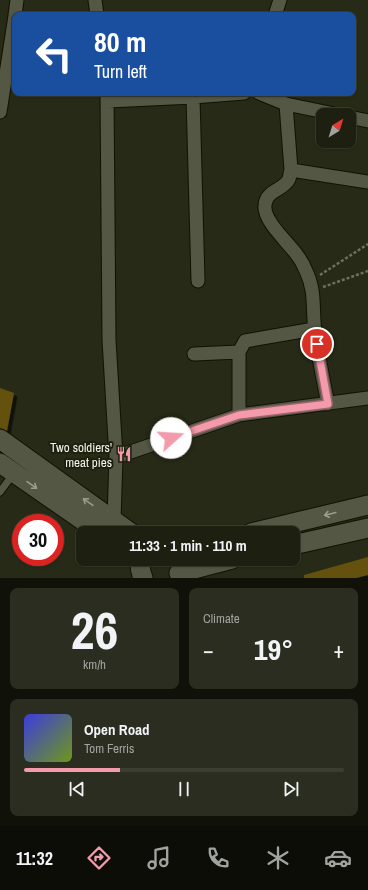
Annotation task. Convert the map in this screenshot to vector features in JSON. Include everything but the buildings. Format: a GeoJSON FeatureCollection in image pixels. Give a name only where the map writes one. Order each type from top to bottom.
{"type":"FeatureCollection","features":[{"type":"Feature","properties":{"kind":"main road"},"geometry":{"type":"LineString","coordinates":[[0,439],[106,526]]}},
{"type":"Feature","properties":{"kind":"main road"},"geometry":{"type":"LineString","coordinates":[[7,468],[105,526]]}},
{"type":"Feature","properties":{"kind":"main road"},"geometry":{"type":"LineString","coordinates":[[280,526],[368,505]]}},
{"type":"Feature","properties":{"kind":"main road"},"geometry":{"type":"LineString","coordinates":[[300,543],[368,528]]}},
{"type":"Feature","properties":{"kind":"main road"},"geometry":{"type":"LineString","coordinates":[[178,570],[196,566]]}},
{"type":"Feature","properties":{"kind":"street"},"geometry":{"type":"LineString","coordinates":[[16,12],[18,0]]}},
{"type":"Feature","properties":{"kind":"street"},"geometry":{"type":"LineString","coordinates":[[95,0],[97,12]]}},
{"type":"Feature","properties":{"kind":"street"},"geometry":{"type":"LineString","coordinates":[[276,12],[280,0]]}},
{"type":"Feature","properties":{"kind":"street"},"geometry":{"type":"LineString","coordinates":[[0,112],[12,34]]}},
{"type":"Feature","properties":{"kind":"street"},"geometry":{"type":"LineString","coordinates":[[107,526],[116,457],[109,340],[107,97],[193,98],[213,96]]}},
{"type":"Feature","properties":{"kind":"street"},"geometry":{"type":"LineString","coordinates":[[266,96],[286,104],[316,110]]}},
{"type":"Feature","properties":{"kind":"street"},"geometry":{"type":"LineString","coordinates":[[193,98],[198,281]]}},
{"type":"Feature","properties":{"kind":"street"},"geometry":{"type":"LineString","coordinates":[[286,104],[291,170],[289,179],[283,186],[270,194],[264,204],[267,218],[298,256],[307,272],[313,290],[314,329],[328,404]]}},
{"type":"Feature","properties":{"kind":"street"},"geometry":{"type":"LineString","coordinates":[[356,118],[368,121]]}},
{"type":"Feature","properties":{"kind":"street"},"geometry":{"type":"LineString","coordinates":[[291,170],[368,182]]}},
{"type":"Feature","properties":{"kind":"street"},"geometry":{"type":"LineString","coordinates":[[239,415],[239,352],[245,341],[314,329]]}},
{"type":"Feature","properties":{"kind":"street"},"geometry":{"type":"LineString","coordinates":[[194,354],[239,352]]}},
{"type":"Feature","properties":{"kind":"street"},"geometry":{"type":"LineString","coordinates":[[116,457],[239,415],[368,398]]}},
{"type":"Feature","properties":{"kind":"lane"},"geometry":{"type":"LineString","coordinates":[[0,492],[7,468]]}},
{"type":"Feature","properties":{"kind":"path"},"geometry":{"type":"LineString","coordinates":[[318,277],[368,244]]}},
{"type":"Feature","properties":{"kind":"path"},"geometry":{"type":"LineString","coordinates":[[320,282],[322,287],[368,271]]}},
{"type":"Feature","properties":{"kind":"place","name":"Two soldiers' meat pies"},"geometry":{"type":"Point","coordinates":[124,454]}},
{"type":"Feature","properties":{"kind":"route"},"geometry":{"type":"LineString","coordinates":[[171,438],[239,415],[328,404],[317,344]]}}]}
